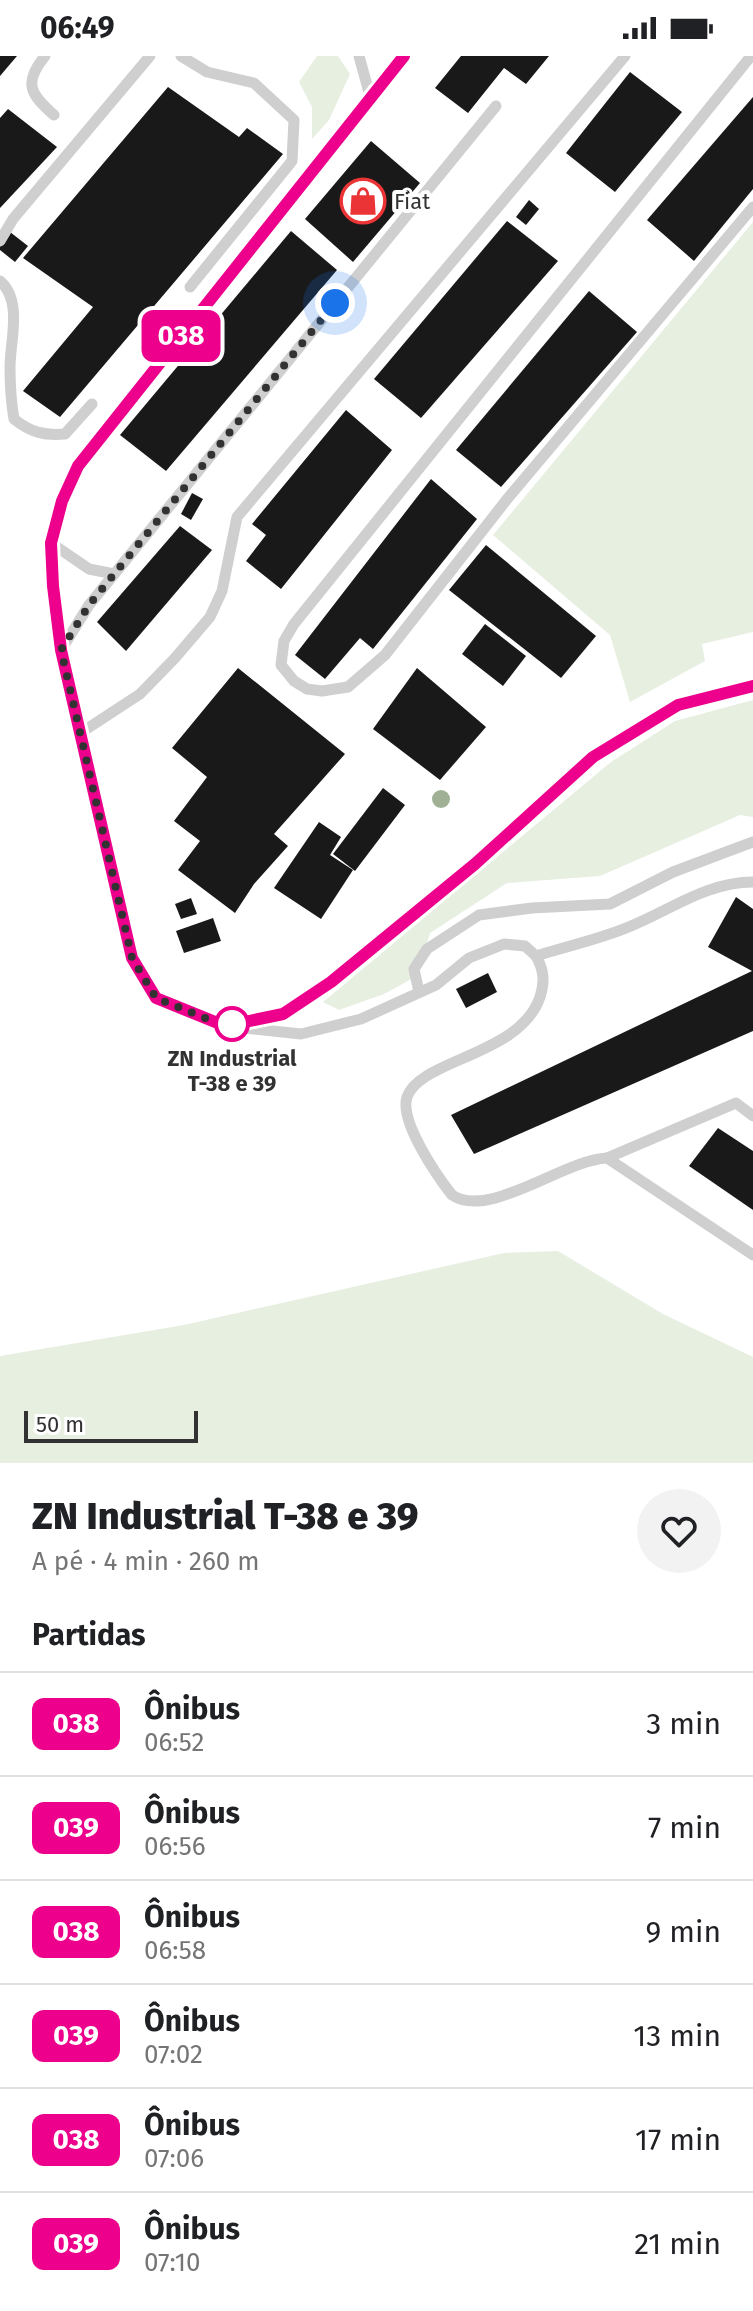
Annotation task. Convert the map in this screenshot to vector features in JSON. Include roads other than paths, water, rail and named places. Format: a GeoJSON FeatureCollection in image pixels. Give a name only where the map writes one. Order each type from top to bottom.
{"type":"FeatureCollection","features":[{"type":"Feature","properties":{"kind":"lane"},"geometry":{"type":"LineString","coordinates":[[45,56],[32,78],[32,90],[35,99],[54,115]]}},
{"type":"Feature","properties":{"kind":"lane"},"geometry":{"type":"LineString","coordinates":[[0,241],[33,195],[150,56]]}},
{"type":"Feature","properties":{"kind":"lane"},"geometry":{"type":"LineString","coordinates":[[181,56],[207,72],[254,83],[294,120],[292,161],[190,287]]}},
{"type":"Feature","properties":{"kind":"lane"},"geometry":{"type":"LineString","coordinates":[[359,56],[370,96]]}},
{"type":"Feature","properties":{"kind":"lane"},"geometry":{"type":"LineString","coordinates":[[404,56],[78,466],[62,501],[51,543],[61,650],[132,958],[156,998],[225,1026],[301,1034],[361,1019],[436,985],[469,958],[504,944],[525,946],[542,966],[544,979],[535,1010],[512,1035],[416,1085],[407,1096],[408,1124],[446,1187],[460,1201],[492,1200],[573,1165],[607,1158],[736,1103],[753,1116]]}},
{"type":"Feature","properties":{"kind":"lane"},"geometry":{"type":"LineString","coordinates":[[82,732],[140,694],[210,617],[222,591],[237,517],[625,56]]}},
{"type":"Feature","properties":{"kind":"lane"},"geometry":{"type":"LineString","coordinates":[[751,56],[738,61],[294,624],[284,641],[281,665],[294,681],[307,689],[322,691],[348,687],[385,655],[508,498],[753,207]]}},
{"type":"Feature","properties":{"kind":"lane"},"geometry":{"type":"LineString","coordinates":[[61,650],[89,605],[496,106]]}},
{"type":"Feature","properties":{"kind":"lane"},"geometry":{"type":"LineString","coordinates":[[0,281],[10,296],[14,317],[10,395],[14,419],[26,429],[46,436],[65,434],[92,404]]}},
{"type":"Feature","properties":{"kind":"lane"},"geometry":{"type":"LineString","coordinates":[[51,543],[89,569],[114,574]]}},
{"type":"Feature","properties":{"kind":"lane"},"geometry":{"type":"LineString","coordinates":[[225,1026],[283,1014],[331,982],[475,864],[593,757],[678,705],[753,686]]}},
{"type":"Feature","properties":{"kind":"lane"},"geometry":{"type":"LineString","coordinates":[[419,992],[414,969],[427,949],[479,915],[532,908],[610,904],[673,872],[753,842]]}},
{"type":"Feature","properties":{"kind":"lane"},"geometry":{"type":"LineString","coordinates":[[536,956],[630,927],[701,892],[732,882],[753,882]]}},
{"type":"Feature","properties":{"kind":"lane"},"geometry":{"type":"LineString","coordinates":[[607,1158],[753,1255]]}},
{"type":"Feature","properties":{"kind":"place","name":"Fiat"},"geometry":{"type":"Point","coordinates":[363,201]}},
{"type":"Feature","properties":{"kind":"place","name":"ZN Industrial T-38 e 39"},"geometry":{"type":"Point","coordinates":[232,1024]}}]}
